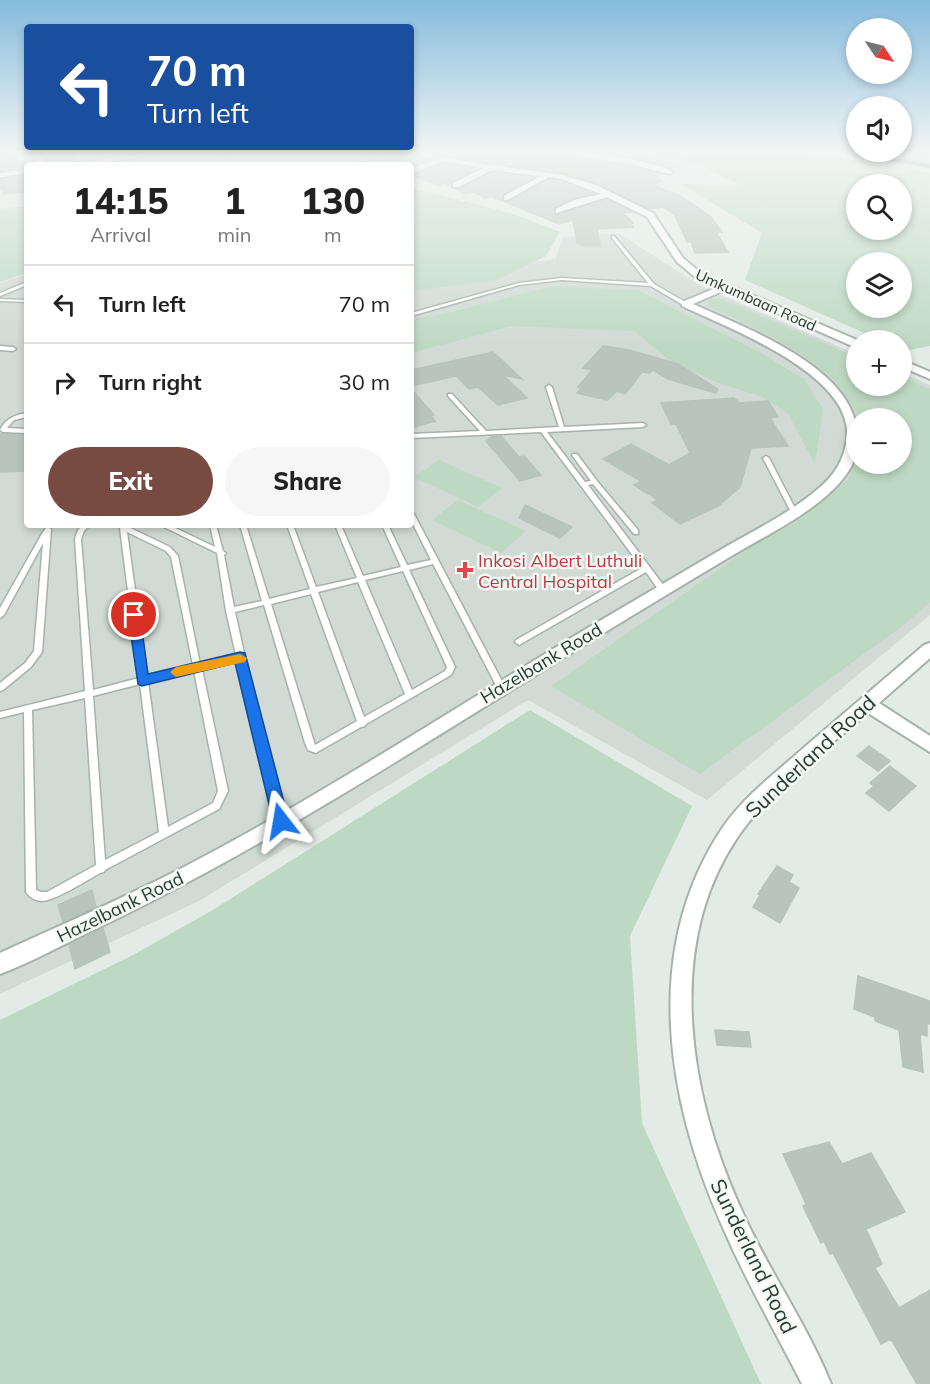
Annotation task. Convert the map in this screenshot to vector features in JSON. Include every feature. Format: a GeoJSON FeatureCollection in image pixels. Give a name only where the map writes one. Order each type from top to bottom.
{"type":"FeatureCollection","features":[{"type":"Feature","properties":{"kind":"street","name":"Umkumbaan Road"},"geometry":{"type":"LineString","coordinates":[[650,216],[688,268],[723,288],[846,340]]}},
{"type":"Feature","properties":{"kind":"street"},"geometry":{"type":"LineString","coordinates":[[684,304],[723,288]]}},
{"type":"Feature","properties":{"kind":"street","name":"Hazelbank Road"},"geometry":{"type":"LineString","coordinates":[[0,964],[117,911],[217,859],[794,512],[834,481],[845,465],[853,432],[845,405],[833,390],[803,364],[684,304]]}},
{"type":"Feature","properties":{"kind":"street"},"geometry":{"type":"LineString","coordinates":[[912,367],[928,373]]}},
{"type":"Feature","properties":{"kind":"street","name":"Sunderland Road"},"geometry":{"type":"LineString","coordinates":[[817,1384],[730,1216],[707,1155],[693,1100],[683,1044],[681,989],[685,942],[695,902],[712,861],[730,832],[764,793],[930,649]]}},
{"type":"Feature","properties":{"kind":"street"},"geometry":{"type":"LineString","coordinates":[[867,704],[930,745]]}},
{"type":"Feature","properties":{"kind":"lane"},"geometry":{"type":"LineString","coordinates":[[612,237],[652,285]]}},
{"type":"Feature","properties":{"kind":"lane","name":"Hazelbank Road"},"geometry":{"type":"LineString","coordinates":[[414,314],[532,281],[587,280],[652,285],[684,304]]}},
{"type":"Feature","properties":{"kind":"lane"},"geometry":{"type":"LineString","coordinates":[[0,295],[24,284]]}},
{"type":"Feature","properties":{"kind":"lane"},"geometry":{"type":"LineString","coordinates":[[0,300],[24,301]]}},
{"type":"Feature","properties":{"kind":"lane"},"geometry":{"type":"LineString","coordinates":[[0,348],[13,349]]}},
{"type":"Feature","properties":{"kind":"lane"},"geometry":{"type":"LineString","coordinates":[[549,387],[562,429]]}},
{"type":"Feature","properties":{"kind":"lane"},"geometry":{"type":"LineString","coordinates":[[450,395],[484,432]]}},
{"type":"Feature","properties":{"kind":"lane"},"geometry":{"type":"LineString","coordinates":[[24,415],[7,423],[3,430],[24,431]]}},
{"type":"Feature","properties":{"kind":"lane"},"geometry":{"type":"LineString","coordinates":[[414,436],[643,425]]}},
{"type":"Feature","properties":{"kind":"lane"},"geometry":{"type":"LineString","coordinates":[[543,430],[663,590]]}},
{"type":"Feature","properties":{"kind":"lane"},"geometry":{"type":"LineString","coordinates":[[575,455],[636,532]]}},
{"type":"Feature","properties":{"kind":"lane"},"geometry":{"type":"LineString","coordinates":[[766,458],[794,512]]}},
{"type":"Feature","properties":{"kind":"lane"},"geometry":{"type":"LineString","coordinates":[[584,484],[596,482]]}},
{"type":"Feature","properties":{"kind":"lane"},"geometry":{"type":"LineString","coordinates":[[414,520],[501,687]]}},
{"type":"Feature","properties":{"kind":"lane"},"geometry":{"type":"LineString","coordinates":[[0,614],[49,528]]}},
{"type":"Feature","properties":{"kind":"lane"},"geometry":{"type":"LineString","coordinates":[[0,688],[28,665],[38,652],[50,528]]}},
{"type":"Feature","properties":{"kind":"lane"},"geometry":{"type":"LineString","coordinates":[[83,528],[78,539],[100,869]]}},
{"type":"Feature","properties":{"kind":"lane"},"geometry":{"type":"LineString","coordinates":[[121,528],[164,834]]}},
{"type":"Feature","properties":{"kind":"lane"},"geometry":{"type":"LineString","coordinates":[[27,709],[31,892],[40,897],[48,896],[216,806],[222,797],[223,791],[174,556],[168,549],[125,528]]}},
{"type":"Feature","properties":{"kind":"lane"},"geometry":{"type":"LineString","coordinates":[[169,528],[222,553]]}},
{"type":"Feature","properties":{"kind":"lane"},"geometry":{"type":"LineString","coordinates":[[214,528],[222,553],[230,611],[240,657],[281,821]]}},
{"type":"Feature","properties":{"kind":"lane"},"geometry":{"type":"LineString","coordinates":[[244,528],[311,747],[320,748],[448,674],[451,667],[386,528]]}},
{"type":"Feature","properties":{"kind":"lane"},"geometry":{"type":"LineString","coordinates":[[291,528],[362,724]]}},
{"type":"Feature","properties":{"kind":"lane"},"geometry":{"type":"LineString","coordinates":[[339,528],[410,696]]}},
{"type":"Feature","properties":{"kind":"lane"},"geometry":{"type":"LineString","coordinates":[[230,611],[435,561]]}},
{"type":"Feature","properties":{"kind":"lane"},"geometry":{"type":"LineString","coordinates":[[519,642],[647,568]]}},
{"type":"Feature","properties":{"kind":"lane"},"geometry":{"type":"LineString","coordinates":[[0,715],[240,657]]}},
{"type":"Feature","properties":{"kind":"shaded area","name":"Inkosi Albert Luthuli Central Hospital"},"geometry":{"type":"Polygon","coordinates":[[[618,233],[704,288],[846,350],[846,396],[912,396],[912,377],[930,385],[930,615],[707,800],[528,700],[199,901],[0,994],[0,283],[24,275],[24,528],[414,528],[414,278],[556,259],[562,237],[618,233]]]}},
{"type":"Feature","properties":{"kind":"green space"},"geometry":{"type":"Polygon","coordinates":[[[0,216],[24,216],[24,274],[0,282],[0,216]]]}},
{"type":"Feature","properties":{"kind":"green space"},"geometry":{"type":"Polygon","coordinates":[[[414,216],[518,216],[560,232],[546,256],[497,280],[414,291],[414,216]]]}},
{"type":"Feature","properties":{"kind":"green space"},"geometry":{"type":"Polygon","coordinates":[[[733,216],[846,216],[846,240],[912,240],[912,216],[930,216],[930,346],[912,349],[912,330],[858,330],[745,280],[762,233],[733,216]]]}},
{"type":"Feature","properties":{"kind":"green space"},"geometry":{"type":"Polygon","coordinates":[[[553,286],[638,290],[759,352],[804,379],[823,409],[815,464],[788,414],[762,397],[713,381],[668,360],[635,331],[512,326],[414,352],[414,319],[439,315],[553,286]]]}},
{"type":"Feature","properties":{"kind":"green space"},"geometry":{"type":"Polygon","coordinates":[[[708,298],[722,299],[846,353],[846,396],[912,396],[912,381],[930,389],[930,602],[905,624],[700,774],[551,686],[848,480],[849,474],[912,474],[912,408],[853,408],[830,377],[803,356],[772,337],[709,306],[708,298]]]}},
{"type":"Feature","properties":{"kind":"green space"},"geometry":{"type":"Polygon","coordinates":[[[439,460],[502,488],[478,507],[414,477],[439,460]]]}},
{"type":"Feature","properties":{"kind":"green space"},"geometry":{"type":"Polygon","coordinates":[[[458,500],[526,531],[501,553],[432,520],[458,500]]]}},
{"type":"Feature","properties":{"kind":"green space"},"geometry":{"type":"Polygon","coordinates":[[[530,710],[692,806],[630,936],[642,1123],[761,1384],[0,1384],[0,1020],[133,955],[211,911],[530,710]]]}},
{"type":"Feature","properties":{"kind":"building"},"geometry":{"type":"Polygon","coordinates":[[[538,216],[626,216],[633,223],[630,224],[633,227],[597,229],[600,246],[585,246],[577,243],[573,220],[559,224],[538,216]]]}},
{"type":"Feature","properties":{"kind":"building"},"geometry":{"type":"Polygon","coordinates":[[[675,216],[709,216],[722,232],[716,232],[728,252],[695,253],[691,242],[687,242],[675,216]]]}},
{"type":"Feature","properties":{"kind":"building"},"geometry":{"type":"Polygon","coordinates":[[[603,346],[629,350],[678,364],[718,389],[716,393],[668,379],[653,370],[649,373],[642,372],[625,394],[617,391],[607,400],[577,393],[581,388],[578,387],[592,370],[583,368],[603,346]]]}},
{"type":"Feature","properties":{"kind":"building"},"geometry":{"type":"Polygon","coordinates":[[[493,352],[522,379],[503,375],[527,398],[498,405],[478,387],[469,389],[456,376],[414,385],[414,369],[493,352]]]}},
{"type":"Feature","properties":{"kind":"building"},"geometry":{"type":"Polygon","coordinates":[[[414,392],[434,415],[431,416],[435,421],[414,427],[414,392]]]}},
{"type":"Feature","properties":{"kind":"building"},"geometry":{"type":"Polygon","coordinates":[[[734,398],[740,403],[768,401],[778,417],[770,418],[788,446],[751,448],[740,487],[718,506],[680,524],[652,503],[658,500],[634,485],[641,481],[603,459],[631,444],[669,465],[690,453],[676,424],[671,424],[661,403],[734,398]]]}},
{"type":"Feature","properties":{"kind":"building"},"geometry":{"type":"Polygon","coordinates":[[[0,434],[24,435],[24,471],[0,472],[0,434]]]}},
{"type":"Feature","properties":{"kind":"building"},"geometry":{"type":"Polygon","coordinates":[[[501,436],[519,457],[524,456],[541,475],[520,481],[486,441],[491,437],[501,436]]]}},
{"type":"Feature","properties":{"kind":"building"},"geometry":{"type":"Polygon","coordinates":[[[525,505],[572,527],[560,538],[519,518],[525,505]]]}},
{"type":"Feature","properties":{"kind":"building"},"geometry":{"type":"Polygon","coordinates":[[[869,746],[890,761],[878,771],[857,756],[869,746]]]}},
{"type":"Feature","properties":{"kind":"building"},"geometry":{"type":"Polygon","coordinates":[[[890,766],[916,786],[889,811],[866,793],[874,786],[870,783],[890,766]]]}},
{"type":"Feature","properties":{"kind":"building"},"geometry":{"type":"Polygon","coordinates":[[[777,866],[793,875],[789,882],[799,888],[780,923],[753,907],[760,895],[758,894],[777,866]]]}},
{"type":"Feature","properties":{"kind":"building"},"geometry":{"type":"Polygon","coordinates":[[[92,890],[96,907],[63,922],[58,905],[92,890]]]}},
{"type":"Feature","properties":{"kind":"building"},"geometry":{"type":"Polygon","coordinates":[[[103,928],[110,952],[75,969],[69,945],[103,928]]]}},
{"type":"Feature","properties":{"kind":"building"},"geometry":{"type":"Polygon","coordinates":[[[858,976],[930,1001],[930,1024],[927,1023],[927,1036],[920,1034],[923,1072],[903,1067],[899,1030],[875,1021],[875,1017],[854,1009],[858,976]]]}},
{"type":"Feature","properties":{"kind":"building"},"geometry":{"type":"Polygon","coordinates":[[[715,1030],[749,1032],[751,1047],[717,1045],[715,1030]]]}},
{"type":"Feature","properties":{"kind":"building"},"geometry":{"type":"Polygon","coordinates":[[[829,1142],[842,1164],[871,1153],[905,1212],[866,1229],[882,1264],[875,1268],[899,1308],[930,1290],[930,1384],[917,1384],[891,1339],[881,1344],[833,1253],[830,1254],[824,1241],[821,1243],[803,1206],[806,1204],[783,1154],[829,1142]]]}},
{"type":"Feature","properties":{"kind":"slow traffic"},"geometry":{"type":"LineString","coordinates":[[176,672],[240,658]]}},
{"type":"Feature","properties":{"kind":"place","name":"Inkosi Albert Luthuli Central Hospital"},"geometry":{"type":"Point","coordinates":[465,570]}},
{"type":"Feature","properties":{"kind":"route"},"geometry":{"type":"LineString","coordinates":[[134,615],[142,681],[240,657],[281,821]]}}]}
